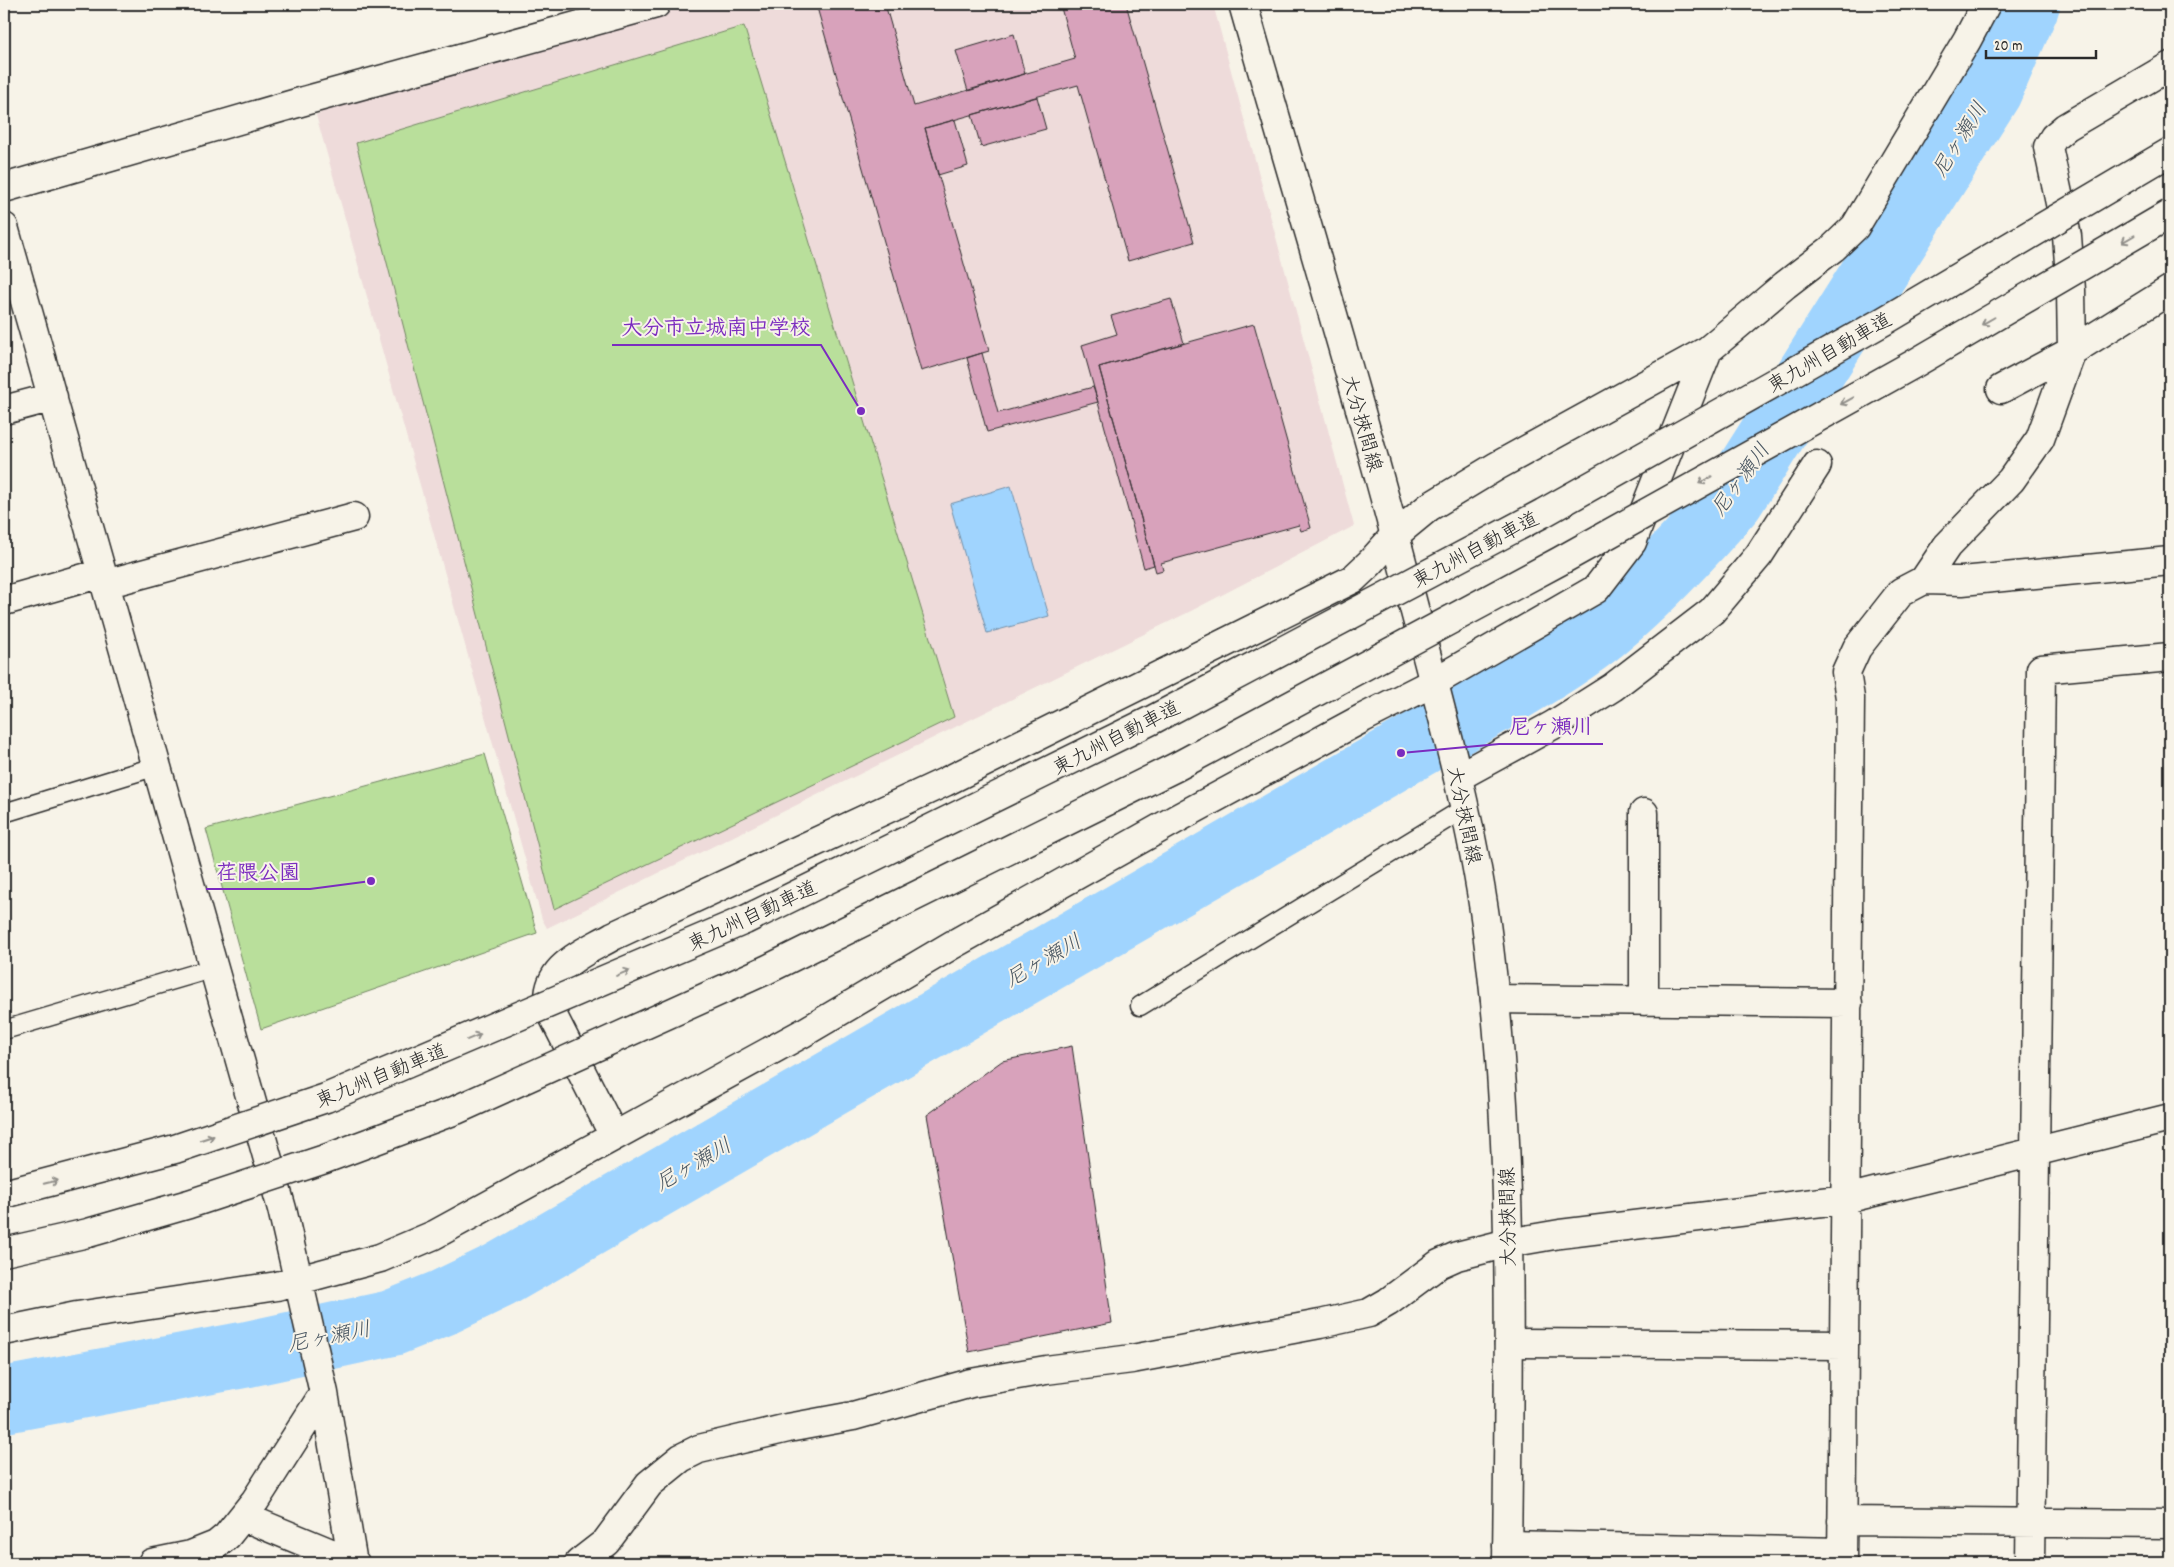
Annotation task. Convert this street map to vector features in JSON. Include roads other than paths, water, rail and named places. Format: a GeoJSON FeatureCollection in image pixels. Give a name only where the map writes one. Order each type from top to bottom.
{"type":"FeatureCollection","features":[{"type":"Feature","properties":{"kind":"main road"},"geometry":{"type":"LineString","coordinates":[[4,188],[304,101],[601,11],[656,4]]}},
{"type":"Feature","properties":{"kind":"main road","name":"大分挾間線"},"geometry":{"type":"LineString","coordinates":[[1243,4],[1395,535],[1458,777],[1475,857],[1495,999],[1504,1110],[1509,1343],[1507,1554]]}},
{"type":"Feature","properties":{"kind":"main road"},"geometry":{"type":"LineString","coordinates":[[614,1136],[550,1010],[548,999],[549,987],[555,976],[569,962],[613,936],[945,782],[1353,579],[1395,535],[1429,507],[1497,466],[1708,350],[1833,248],[1854,227],[1967,40],[1986,4]]}},
{"type":"Feature","properties":{"kind":"main road"},"geometry":{"type":"LineString","coordinates":[[1507,1554],[1842,1558],[1850,698],[1846,672],[1856,648],[1902,592],[1924,580],[1947,546],[2011,480],[2040,439],[2072,351],[2071,290],[2067,236],[2048,147],[2054,136],[2066,127],[2170,66]]}},
{"type":"Feature","properties":{"kind":"main road","name":"東九州自動車道"},"geometry":{"type":"LineString","coordinates":[[4,1194],[175,1149],[326,1098],[754,916],[1152,720],[1543,513],[1884,321],[2170,152]]}},
{"type":"Feature","properties":{"kind":"main road"},"geometry":{"type":"LineString","coordinates":[[4,1252],[88,1233],[189,1204],[325,1159],[456,1110],[766,970],[1176,767],[1551,566],[1912,365],[2170,214]]}},
{"type":"Feature","properties":{"kind":"main road"},"geometry":{"type":"LineString","coordinates":[[4,227],[282,1209],[324,1393],[354,1563]]}},
{"type":"Feature","properties":{"kind":"main road"},"geometry":{"type":"LineString","coordinates":[[2001,389],[2072,351],[2170,290]]}},
{"type":"Feature","properties":{"kind":"main road"},"geometry":{"type":"LineString","coordinates":[[4,1332],[77,1316],[299,1281],[372,1261],[400,1251],[434,1235],[803,1033],[952,945],[1178,818],[1363,718],[1434,682],[1596,589],[1632,542],[1708,350]]}},
{"type":"Feature","properties":{"kind":"main road"},"geometry":{"type":"LineString","coordinates":[[4,410],[53,397]]}},
{"type":"Feature","properties":{"kind":"main road"},"geometry":{"type":"LineString","coordinates":[[1458,777],[1553,725],[1613,687],[1712,611],[1759,555],[1817,465]]}},
{"type":"Feature","properties":{"kind":"main road"},"geometry":{"type":"LineString","coordinates":[[4,601],[354,517]]}},
{"type":"Feature","properties":{"kind":"main road"},"geometry":{"type":"LineString","coordinates":[[1924,580],[1962,581],[2170,561]]}},
{"type":"Feature","properties":{"kind":"main road"},"geometry":{"type":"LineString","coordinates":[[2030,1563],[2034,1152],[2042,669],[2170,657]]}},
{"type":"Feature","properties":{"kind":"main road"},"geometry":{"type":"LineString","coordinates":[[1644,813],[1644,1001]]}},
{"type":"Feature","properties":{"kind":"main road"},"geometry":{"type":"LineString","coordinates":[[1495,999],[1848,1003]]}},
{"type":"Feature","properties":{"kind":"main road"},"geometry":{"type":"LineString","coordinates":[[579,1563],[606,1542],[650,1484],[681,1458],[699,1449],[788,1428],[853,1416],[971,1383],[1046,1370],[1132,1359],[1369,1313],[1388,1302],[1439,1264],[1457,1256],[1508,1243],[1560,1234],[1846,1199],[2170,1118]]}},
{"type":"Feature","properties":{"kind":"main road"},"geometry":{"type":"LineString","coordinates":[[1509,1343],[1844,1344]]}},
{"type":"Feature","properties":{"kind":"main road"},"geometry":{"type":"LineString","coordinates":[[152,1563],[192,1555],[216,1545],[227,1536],[244,1517],[324,1393]]}},
{"type":"Feature","properties":{"kind":"main road"},"geometry":{"type":"LineString","coordinates":[[244,1517],[354,1563]]}},
{"type":"Feature","properties":{"kind":"main road"},"geometry":{"type":"LineString","coordinates":[[1842,1521],[2170,1524]]}},
{"type":"Feature","properties":{"kind":"lane"},"geometry":{"type":"LineString","coordinates":[[4,813],[157,766]]}},
{"type":"Feature","properties":{"kind":"lane"},"geometry":{"type":"LineString","coordinates":[[1140,1006],[1465,808]]}},
{"type":"Feature","properties":{"kind":"lane"},"geometry":{"type":"LineString","coordinates":[[4,1030],[214,968]]}},
{"type":"Feature","properties":{"kind":"water"},"geometry":{"type":"Polygon","coordinates":[[[1011,486],[1049,616],[987,633],[950,504],[1011,486]]]}},
{"type":"Feature","properties":{"kind":"waterway","name":"尼ヶ瀬川"},"geometry":{"type":"LineString","coordinates":[[4,1400],[248,1354],[392,1323],[442,1303],[500,1275],[1488,704],[1578,647],[1606,626],[1656,580],[1732,498],[1989,91],[2027,4]]}},
{"type":"Feature","properties":{"kind":"place","name":"大分市立城南中学校"},"geometry":{"type":"Point","coordinates":[861,411]}},
{"type":"Feature","properties":{"kind":"place","name":"尼ヶ瀬川"},"geometry":{"type":"Point","coordinates":[1401,753]}},
{"type":"Feature","properties":{"kind":"place","name":"荏隈公園"},"geometry":{"type":"Point","coordinates":[371,881]}}]}
